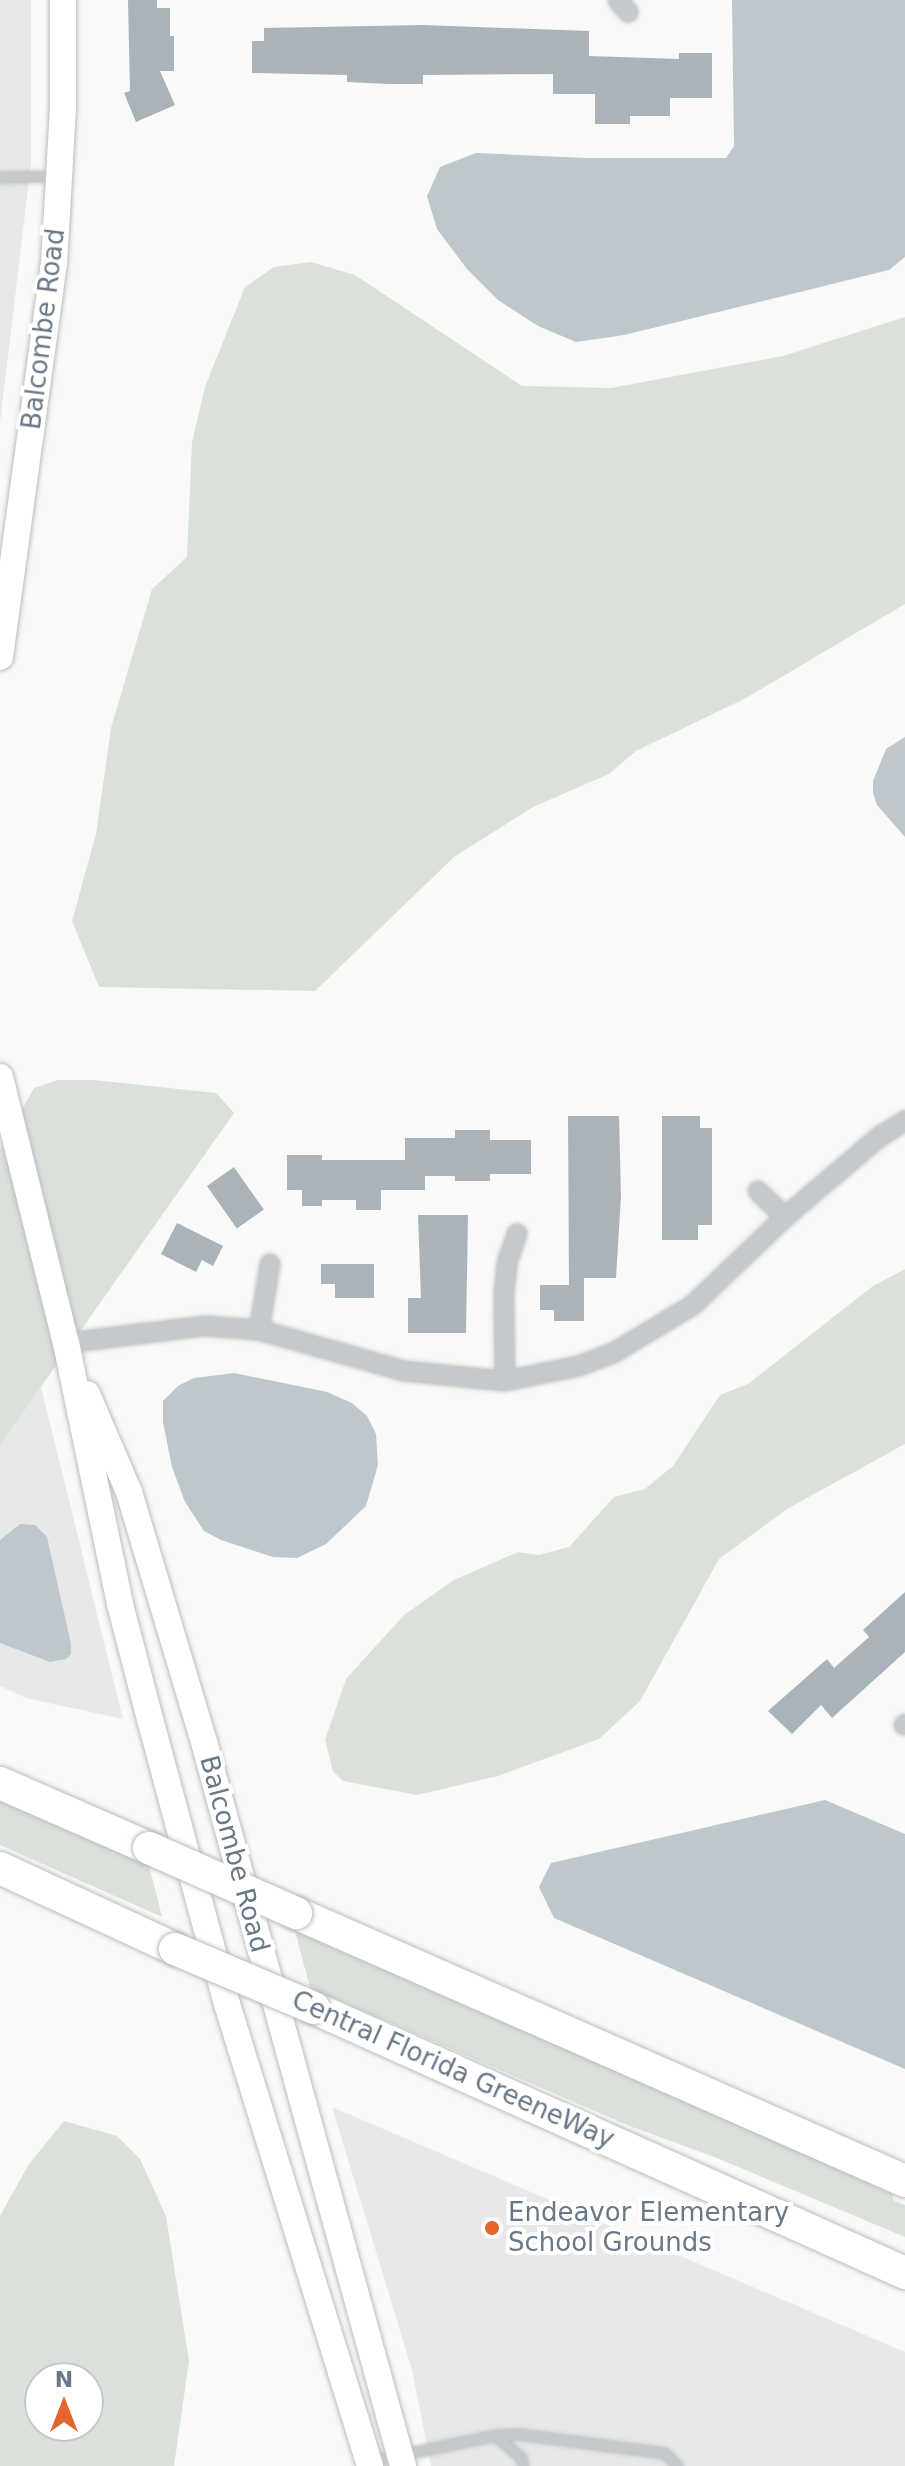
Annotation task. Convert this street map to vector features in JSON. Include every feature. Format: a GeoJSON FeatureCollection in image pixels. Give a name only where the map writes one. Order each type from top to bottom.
{"type":"FeatureCollection","features":[{"type":"Feature","properties":{"kind":"highway"},"geometry":{"type":"LineString","coordinates":[[0,1783],[905,2181]]}},
{"type":"Feature","properties":{"kind":"highway","name":"Central Florida GreeneWay"},"geometry":{"type":"LineString","coordinates":[[0,1868],[175,1949],[314,2008],[905,2273]]}},
{"type":"Feature","properties":{"kind":"highway"},"geometry":{"type":"LineString","coordinates":[[833,2150],[905,2172]]}},
{"type":"Feature","properties":{"kind":"street","name":"Balcombe Road"},"geometry":{"type":"LineString","coordinates":[[0,657],[54,264],[61,176],[63,0]]}},
{"type":"Feature","properties":{"kind":"street","name":"Balcombe Road"},"geometry":{"type":"LineString","coordinates":[[0,1077],[66,1343],[114,1575],[158,1749],[227,2004],[369,2464]]}},
{"type":"Feature","properties":{"kind":"street"},"geometry":{"type":"LineString","coordinates":[[66,1343],[205,1326],[259,1330],[404,1371],[505,1381],[579,1366],[615,1352],[693,1305],[785,1217],[879,1137],[905,1121]]}},
{"type":"Feature","properties":{"kind":"street"},"geometry":{"type":"LineString","coordinates":[[758,1191],[785,1217]]}},
{"type":"Feature","properties":{"kind":"street"},"geometry":{"type":"LineString","coordinates":[[505,1381],[504,1293],[507,1263],[517,1234]]}},
{"type":"Feature","properties":{"kind":"street"},"geometry":{"type":"LineString","coordinates":[[259,1330],[270,1264]]}},
{"type":"Feature","properties":{"kind":"street","name":"Balcombe Road"},"geometry":{"type":"LineString","coordinates":[[66,1343],[134,1508],[205,1746],[343,2258],[402,2460]]}},
{"type":"Feature","properties":{"kind":"lane"},"geometry":{"type":"LineString","coordinates":[[0,177],[61,176]]}},
{"type":"Feature","properties":{"kind":"lane"},"geometry":{"type":"LineString","coordinates":[[369,2464],[402,2460],[495,2435],[519,2434],[665,2453],[677,2466]]}},
{"type":"Feature","properties":{"kind":"lane"},"geometry":{"type":"LineString","coordinates":[[495,2435],[521,2458],[523,2466]]}},
{"type":"Feature","properties":{"kind":"shaded area"},"geometry":{"type":"Polygon","coordinates":[[[0,0],[31,0],[31,163],[0,423],[0,0]]]}},
{"type":"Feature","properties":{"kind":"shaded area"},"geometry":{"type":"Polygon","coordinates":[[[732,0],[905,0],[905,257],[889,270],[624,335],[576,342],[538,326],[498,300],[467,269],[437,229],[427,196],[440,167],[476,153],[586,158],[726,158],[734,146],[732,0]]]}},
{"type":"Feature","properties":{"kind":"shaded area"},"geometry":{"type":"Polygon","coordinates":[[[311,262],[355,275],[522,386],[611,388],[783,356],[905,317],[905,604],[746,698],[636,751],[609,774],[533,807],[454,857],[315,991],[99,987],[72,921],[96,834],[111,728],[152,589],[187,557],[192,442],[205,387],[245,287],[274,267],[311,262]]]}},
{"type":"Feature","properties":{"kind":"shaded area"},"geometry":{"type":"Polygon","coordinates":[[[905,737],[905,837],[877,805],[873,781],[886,749],[905,737]]]}},
{"type":"Feature","properties":{"kind":"shaded area"},"geometry":{"type":"Polygon","coordinates":[[[58,1080],[94,1080],[216,1093],[234,1113],[0,1445],[0,1149],[34,1088],[58,1080]]]}},
{"type":"Feature","properties":{"kind":"shaded area"},"geometry":{"type":"Polygon","coordinates":[[[0,1221],[123,1719],[26,1698],[0,1686],[0,1221]]]}},
{"type":"Feature","properties":{"kind":"shaded area"},"geometry":{"type":"Polygon","coordinates":[[[905,1269],[905,1444],[787,1509],[719,1559],[640,1701],[599,1739],[498,1776],[417,1795],[343,1781],[333,1771],[325,1740],[346,1679],[404,1615],[454,1580],[518,1552],[539,1555],[569,1547],[614,1497],[645,1489],[673,1466],[720,1395],[748,1384],[873,1286],[905,1269]]]}},
{"type":"Feature","properties":{"kind":"shaded area"},"geometry":{"type":"Polygon","coordinates":[[[234,1373],[327,1392],[352,1403],[367,1416],[376,1434],[378,1465],[366,1506],[326,1544],[297,1558],[273,1557],[221,1540],[204,1531],[185,1502],[172,1467],[163,1422],[163,1401],[178,1386],[194,1378],[234,1373]]]}},
{"type":"Feature","properties":{"kind":"shaded area"},"geometry":{"type":"Polygon","coordinates":[[[20,1524],[35,1525],[47,1537],[71,1644],[71,1654],[66,1659],[50,1662],[0,1643],[0,1540],[20,1524]]]}},
{"type":"Feature","properties":{"kind":"shaded area"},"geometry":{"type":"Polygon","coordinates":[[[825,1800],[905,1834],[905,2069],[554,1918],[539,1887],[551,1863],[825,1800]]]}},
{"type":"Feature","properties":{"kind":"shaded area"},"geometry":{"type":"Polygon","coordinates":[[[0,1801],[149,1866],[162,1917],[0,1845],[0,1801]]]}},
{"type":"Feature","properties":{"kind":"shaded area"},"geometry":{"type":"Polygon","coordinates":[[[295,1931],[892,2191],[893,2200],[905,2205],[905,2237],[717,2158],[632,2127],[310,1988],[295,1931]]]}},
{"type":"Feature","properties":{"kind":"shaded area","name":"Endeavor Elementary School Grounds"},"geometry":{"type":"Polygon","coordinates":[[[332,2107],[905,2352],[905,2466],[431,2466],[412,2370],[332,2107]]]}},
{"type":"Feature","properties":{"kind":"shaded area"},"geometry":{"type":"Polygon","coordinates":[[[64,2121],[117,2136],[140,2159],[166,2216],[189,2361],[174,2466],[0,2466],[0,2216],[29,2164],[64,2121]]]}},
{"type":"Feature","properties":{"kind":"building"},"geometry":{"type":"Polygon","coordinates":[[[128,0],[157,0],[157,8],[170,8],[170,36],[174,36],[174,71],[160,71],[175,105],[136,122],[124,93],[130,91],[128,0]]]}},
{"type":"Feature","properties":{"kind":"building"},"geometry":{"type":"Polygon","coordinates":[[[423,25],[589,31],[589,56],[679,59],[679,53],[712,53],[712,98],[670,98],[670,116],[630,116],[630,124],[595,124],[595,94],[553,94],[553,74],[423,75],[423,84],[388,84],[347,82],[347,75],[252,73],[252,41],[264,41],[264,28],[423,25]]]}},
{"type":"Feature","properties":{"kind":"building"},"geometry":{"type":"Polygon","coordinates":[[[568,1116],[619,1116],[621,1196],[616,1278],[584,1278],[584,1321],[554,1321],[554,1310],[540,1310],[540,1285],[569,1285],[568,1116]]]}},
{"type":"Feature","properties":{"kind":"building"},"geometry":{"type":"Polygon","coordinates":[[[662,1116],[700,1116],[700,1128],[712,1128],[712,1225],[698,1225],[698,1240],[662,1240],[662,1116]]]}},
{"type":"Feature","properties":{"kind":"building"},"geometry":{"type":"Polygon","coordinates":[[[455,1130],[490,1130],[490,1140],[531,1140],[531,1174],[490,1174],[490,1181],[455,1181],[455,1176],[425,1176],[425,1190],[381,1190],[381,1210],[356,1210],[356,1200],[322,1200],[322,1206],[302,1206],[302,1190],[287,1190],[287,1155],[322,1155],[322,1160],[405,1160],[405,1138],[455,1138],[455,1130]]]}},
{"type":"Feature","properties":{"kind":"building"},"geometry":{"type":"Polygon","coordinates":[[[234,1167],[264,1210],[237,1229],[207,1186],[234,1167]]]}},
{"type":"Feature","properties":{"kind":"building"},"geometry":{"type":"Polygon","coordinates":[[[418,1215],[468,1215],[466,1333],[408,1333],[408,1298],[421,1298],[418,1215]]]}},
{"type":"Feature","properties":{"kind":"building"},"geometry":{"type":"Polygon","coordinates":[[[177,1223],[223,1246],[213,1266],[202,1260],[196,1272],[161,1254],[177,1223]]]}},
{"type":"Feature","properties":{"kind":"building"},"geometry":{"type":"Polygon","coordinates":[[[321,1264],[374,1264],[374,1298],[335,1298],[335,1284],[321,1284],[321,1264]]]}},
{"type":"Feature","properties":{"kind":"building"},"geometry":{"type":"Polygon","coordinates":[[[905,1592],[905,1652],[832,1718],[821,1705],[792,1734],[768,1711],[827,1659],[834,1668],[869,1637],[863,1630],[905,1592]]]}},
{"type":"Feature","properties":{"kind":"place","name":"Endeavor Elementary School Grounds"},"geometry":{"type":"Point","coordinates":[492,2228]}}]}
